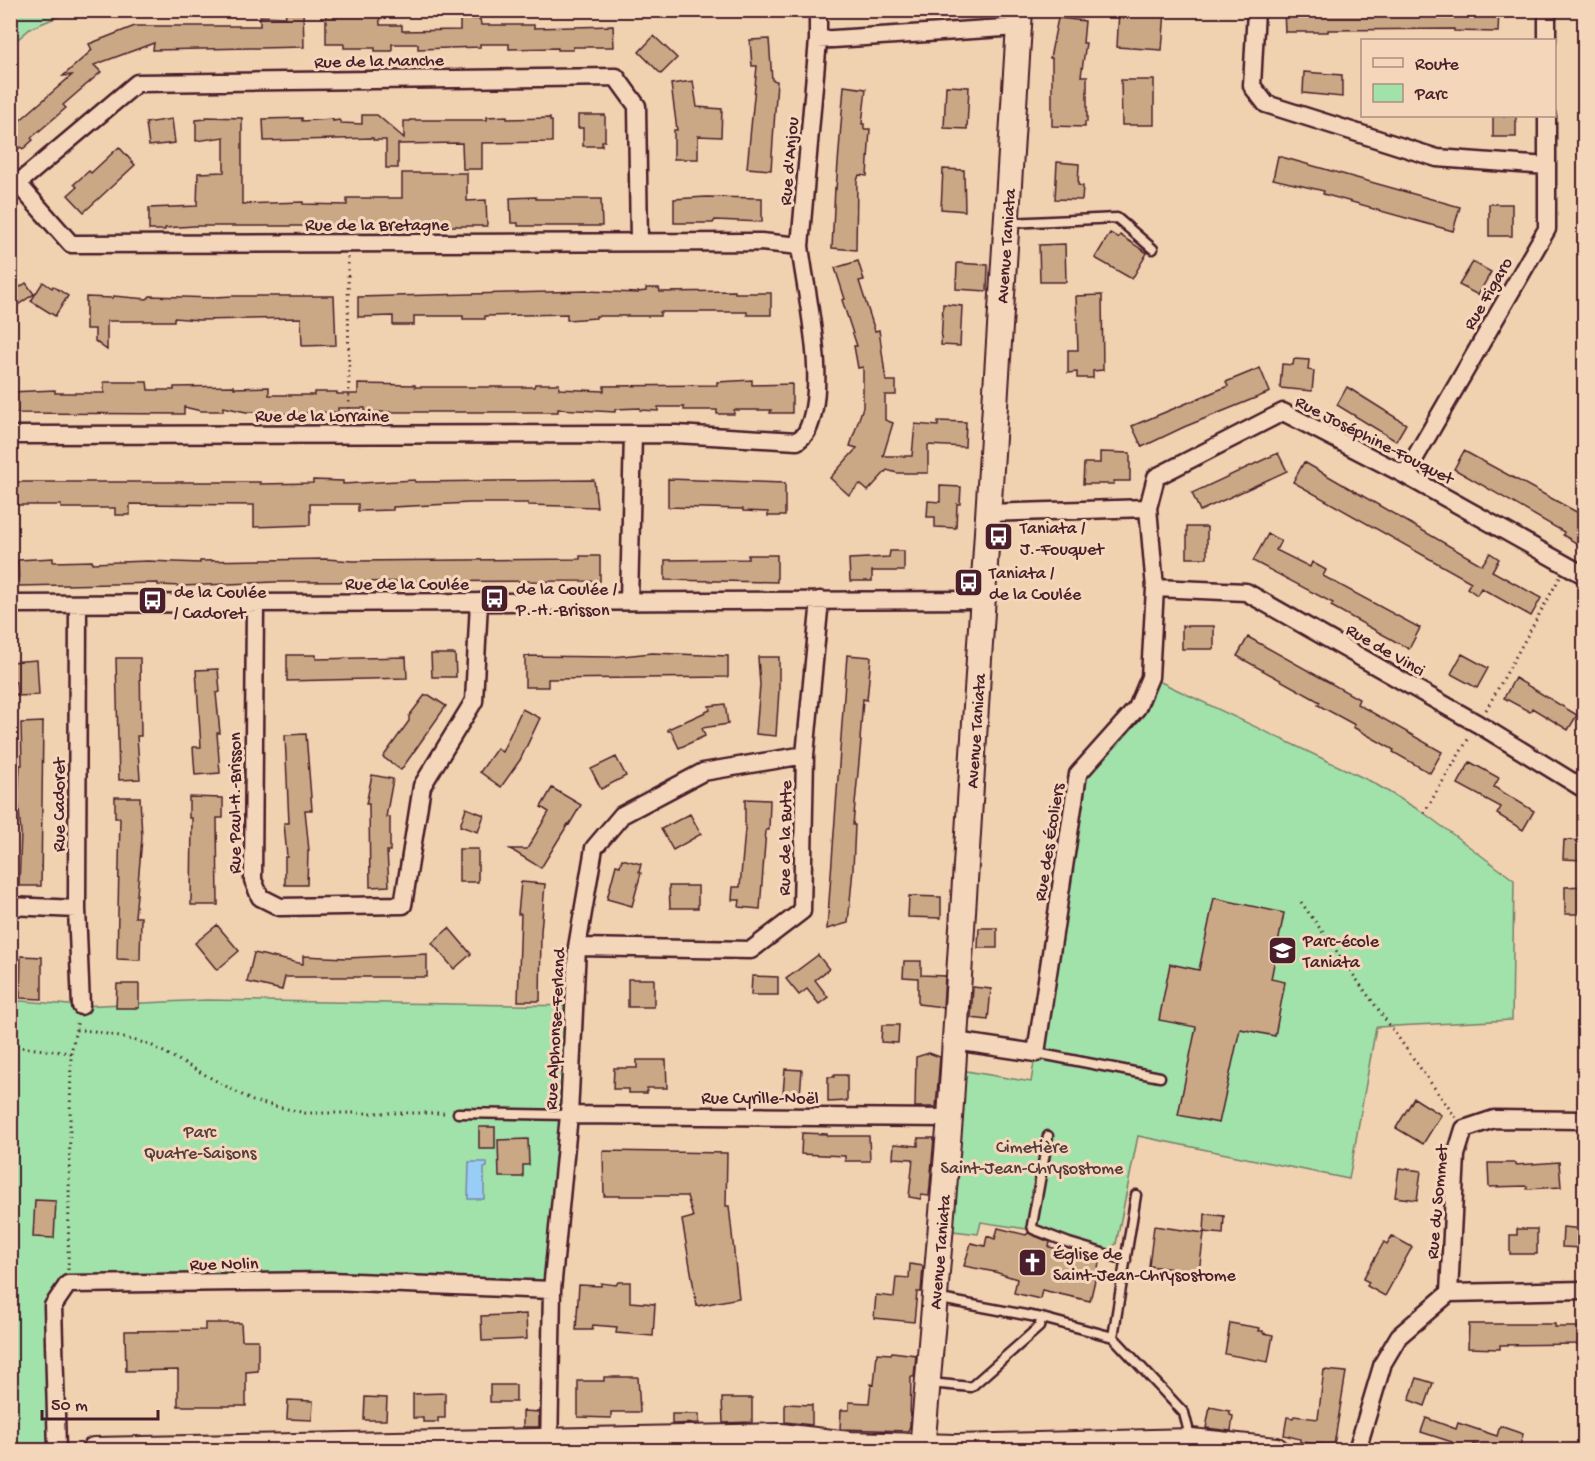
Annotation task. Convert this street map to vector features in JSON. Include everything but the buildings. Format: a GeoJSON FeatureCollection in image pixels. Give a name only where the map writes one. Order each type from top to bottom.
{"type":"FeatureCollection","features":[{"type":"Feature","properties":{"kind":"main road","name":"Avenue Taniata"},"geometry":{"type":"LineString","coordinates":[[922,1448],[950,1118],[1020,19]]}},
{"type":"Feature","properties":{"kind":"main road"},"geometry":{"type":"LineString","coordinates":[[94,1450],[549,1445],[781,1436],[856,1447],[1103,1446],[1191,1440],[1276,1450]]}},
{"type":"Feature","properties":{"kind":"street","name":"Rue d'Anjou"},"geometry":{"type":"LineString","coordinates":[[800,246],[818,40],[818,10]]}},
{"type":"Feature","properties":{"kind":"street"},"geometry":{"type":"LineString","coordinates":[[1256,10],[1252,86],[1266,104],[1437,158],[1547,166]]}},
{"type":"Feature","properties":{"kind":"street"},"geometry":{"type":"LineString","coordinates":[[1547,10],[1547,39]]}},
{"type":"Feature","properties":{"kind":"street"},"geometry":{"type":"LineString","coordinates":[[818,40],[1020,19]]}},
{"type":"Feature","properties":{"kind":"street","name":"Rue de la Manche"},"geometry":{"type":"LineString","coordinates":[[15,188],[137,83],[616,77],[638,105],[639,242]]}},
{"type":"Feature","properties":{"kind":"street","name":"Rue Figaro"},"geometry":{"type":"LineString","coordinates":[[1405,475],[1547,229],[1547,117]]}},
{"type":"Feature","properties":{"kind":"street","name":"Rue de la Bretagne"},"geometry":{"type":"LineString","coordinates":[[15,188],[71,244],[761,242],[800,246]]}},
{"type":"Feature","properties":{"kind":"street","name":"Rue de la Lorraine"},"geometry":{"type":"LineString","coordinates":[[10,435],[676,434],[797,441],[806,433],[816,394],[816,369],[800,246]]}},
{"type":"Feature","properties":{"kind":"street","name":"Rue Joséphine-Fouquet"},"geometry":{"type":"LineString","coordinates":[[1148,508],[1156,477],[1283,412],[1405,475],[1584,575]]}},
{"type":"Feature","properties":{"kind":"street"},"geometry":{"type":"LineString","coordinates":[[628,601],[633,434]]}},
{"type":"Feature","properties":{"kind":"street"},"geometry":{"type":"LineString","coordinates":[[988,513],[1148,508]]}},
{"type":"Feature","properties":{"kind":"street","name":"Rue des Écoliers"},"geometry":{"type":"LineString","coordinates":[[1036,1053],[1078,774],[1137,708],[1150,677],[1155,588],[1148,508]]}},
{"type":"Feature","properties":{"kind":"street","name":"Rue de Vinci"},"geometry":{"type":"LineString","coordinates":[[1155,588],[1245,591],[1478,723],[1584,789]]}},
{"type":"Feature","properties":{"kind":"street","name":"Rue de la Butte"},"geometry":{"type":"LineString","coordinates":[[577,947],[751,950],[802,911],[805,755],[820,600]]}},
{"type":"Feature","properties":{"kind":"street","name":"Rue de la Coulée"},"geometry":{"type":"LineString","coordinates":[[10,604],[983,600]]}},
{"type":"Feature","properties":{"kind":"street","name":"Rue Paul-H.-Brisson"},"geometry":{"type":"LineString","coordinates":[[255,603],[253,880],[260,897],[280,907],[291,907],[403,905],[422,786],[474,700],[479,602]]}},
{"type":"Feature","properties":{"kind":"street","name":"Rue Cadoret"},"geometry":{"type":"LineString","coordinates":[[78,604],[77,909],[81,1006]]}},
{"type":"Feature","properties":{"kind":"street","name":"Rue Alphonse-Ferland"},"geometry":{"type":"LineString","coordinates":[[549,1445],[552,1290],[569,1115],[577,947],[594,848],[622,815],[703,772],[805,755]]}},
{"type":"Feature","properties":{"kind":"street"},"geometry":{"type":"LineString","coordinates":[[10,906],[77,909]]}},
{"type":"Feature","properties":{"kind":"street"},"geometry":{"type":"LineString","coordinates":[[955,1041],[1036,1053]]}},
{"type":"Feature","properties":{"kind":"street","name":"Rue Cyrille-Noël"},"geometry":{"type":"LineString","coordinates":[[569,1115],[950,1118]]}},
{"type":"Feature","properties":{"kind":"street","name":"Rue du Sommet"},"geometry":{"type":"LineString","coordinates":[[1449,1293],[1456,1155],[1464,1129],[1494,1119],[1584,1120]]}},
{"type":"Feature","properties":{"kind":"street","name":"Rue Nolin"},"geometry":{"type":"LineString","coordinates":[[68,1284],[330,1281],[552,1290]]}},
{"type":"Feature","properties":{"kind":"street"},"geometry":{"type":"LineString","coordinates":[[57,1450],[53,1306],[68,1284]]}},
{"type":"Feature","properties":{"kind":"street"},"geometry":{"type":"LineString","coordinates":[[1357,1450],[1383,1363],[1399,1336],[1449,1293],[1584,1290]]}},
{"type":"Feature","properties":{"kind":"lane"},"geometry":{"type":"LineString","coordinates":[[1007,223],[1117,218],[1153,249]]}},
{"type":"Feature","properties":{"kind":"lane"},"geometry":{"type":"LineString","coordinates":[[1036,1053],[1160,1077]]}},
{"type":"Feature","properties":{"kind":"lane"},"geometry":{"type":"LineString","coordinates":[[458,1113],[569,1115]]}},
{"type":"Feature","properties":{"kind":"lane"},"geometry":{"type":"LineString","coordinates":[[1048,1136],[1033,1228],[1069,1243],[1126,1260]]}},
{"type":"Feature","properties":{"kind":"lane"},"geometry":{"type":"LineString","coordinates":[[1113,1337],[1137,1195]]}},
{"type":"Feature","properties":{"kind":"lane"},"geometry":{"type":"LineString","coordinates":[[935,1298],[1042,1318],[1113,1337],[1184,1413],[1191,1440]]}},
{"type":"Feature","properties":{"kind":"lane"},"geometry":{"type":"LineString","coordinates":[[927,1383],[971,1387],[1039,1327],[1042,1318]]}},
{"type":"Feature","properties":{"kind":"path"},"geometry":{"type":"LineString","coordinates":[[348,243],[350,435]]}},
{"type":"Feature","properties":{"kind":"path"},"geometry":{"type":"LineString","coordinates":[[1424,813],[1478,723],[1567,565]]}},
{"type":"Feature","properties":{"kind":"path"},"geometry":{"type":"LineString","coordinates":[[1301,902],[1464,1129]]}},
{"type":"Feature","properties":{"kind":"path"},"geometry":{"type":"LineString","coordinates":[[68,1284],[71,1053],[81,1006]]}},
{"type":"Feature","properties":{"kind":"path"},"geometry":{"type":"LineString","coordinates":[[76,1030],[94,1031],[149,1044],[253,1101],[305,1113],[458,1113]]}},
{"type":"Feature","properties":{"kind":"path"},"geometry":{"type":"LineString","coordinates":[[10,1046],[71,1053]]}},
{"type":"Feature","properties":{"kind":"green space"},"geometry":{"type":"Polygon","coordinates":[[[11,10],[72,11],[31,28],[11,45],[11,10]]]}},
{"type":"Feature","properties":{"kind":"green space","name":"Parc-école Taniata"},"geometry":{"type":"Polygon","coordinates":[[[1150,677],[1372,782],[1424,813],[1514,880],[1512,1020],[1376,1027],[1349,1179],[1138,1136],[1116,1244],[1106,1251],[1046,1232],[981,1222],[978,1234],[953,1231],[966,1071],[1031,1082],[1078,774],[1150,677]]]}},
{"type":"Feature","properties":{"kind":"green space","name":"Parc Quatre-Saisons"},"geometry":{"type":"Polygon","coordinates":[[[10,1000],[81,1006],[207,1000],[573,1006],[552,1290],[68,1284],[53,1306],[57,1450],[11,1450],[10,1000]]]}},
{"type":"Feature","properties":{"kind":"water"},"geometry":{"type":"Polygon","coordinates":[[[469,1162],[487,1162],[487,1167],[484,1168],[484,1199],[468,1199],[469,1162]]]}},
{"type":"Feature","properties":{"kind":"waterway"},"geometry":{"type":"LineString","coordinates":[[10,26],[17,10]]}},
{"type":"Feature","properties":{"kind":"place","name":"Taniata / J.-Fouquet"},"geometry":{"type":"Point","coordinates":[999,537]}},
{"type":"Feature","properties":{"kind":"place","name":"Taniata / de la Coulée"},"geometry":{"type":"Point","coordinates":[968,582]}},
{"type":"Feature","properties":{"kind":"place","name":"de la Coulée / P.-H.-Brisson"},"geometry":{"type":"Point","coordinates":[495,598]}},
{"type":"Feature","properties":{"kind":"place","name":"de la Coulée / Cadoret"},"geometry":{"type":"Point","coordinates":[153,601]}},
{"type":"Feature","properties":{"kind":"place","name":"Parc-école Taniata"},"geometry":{"type":"Point","coordinates":[1282,950]}},
{"type":"Feature","properties":{"kind":"place","name":"Église de Saint-Jean-Chrysostome"},"geometry":{"type":"Point","coordinates":[1032,1263]}},
{"type":"Feature","properties":{"kind":"park label","name":"Cimetière Saint-Jean-Chrysostome"},"geometry":{"type":"Point","coordinates":[1032,1156]}}]}
